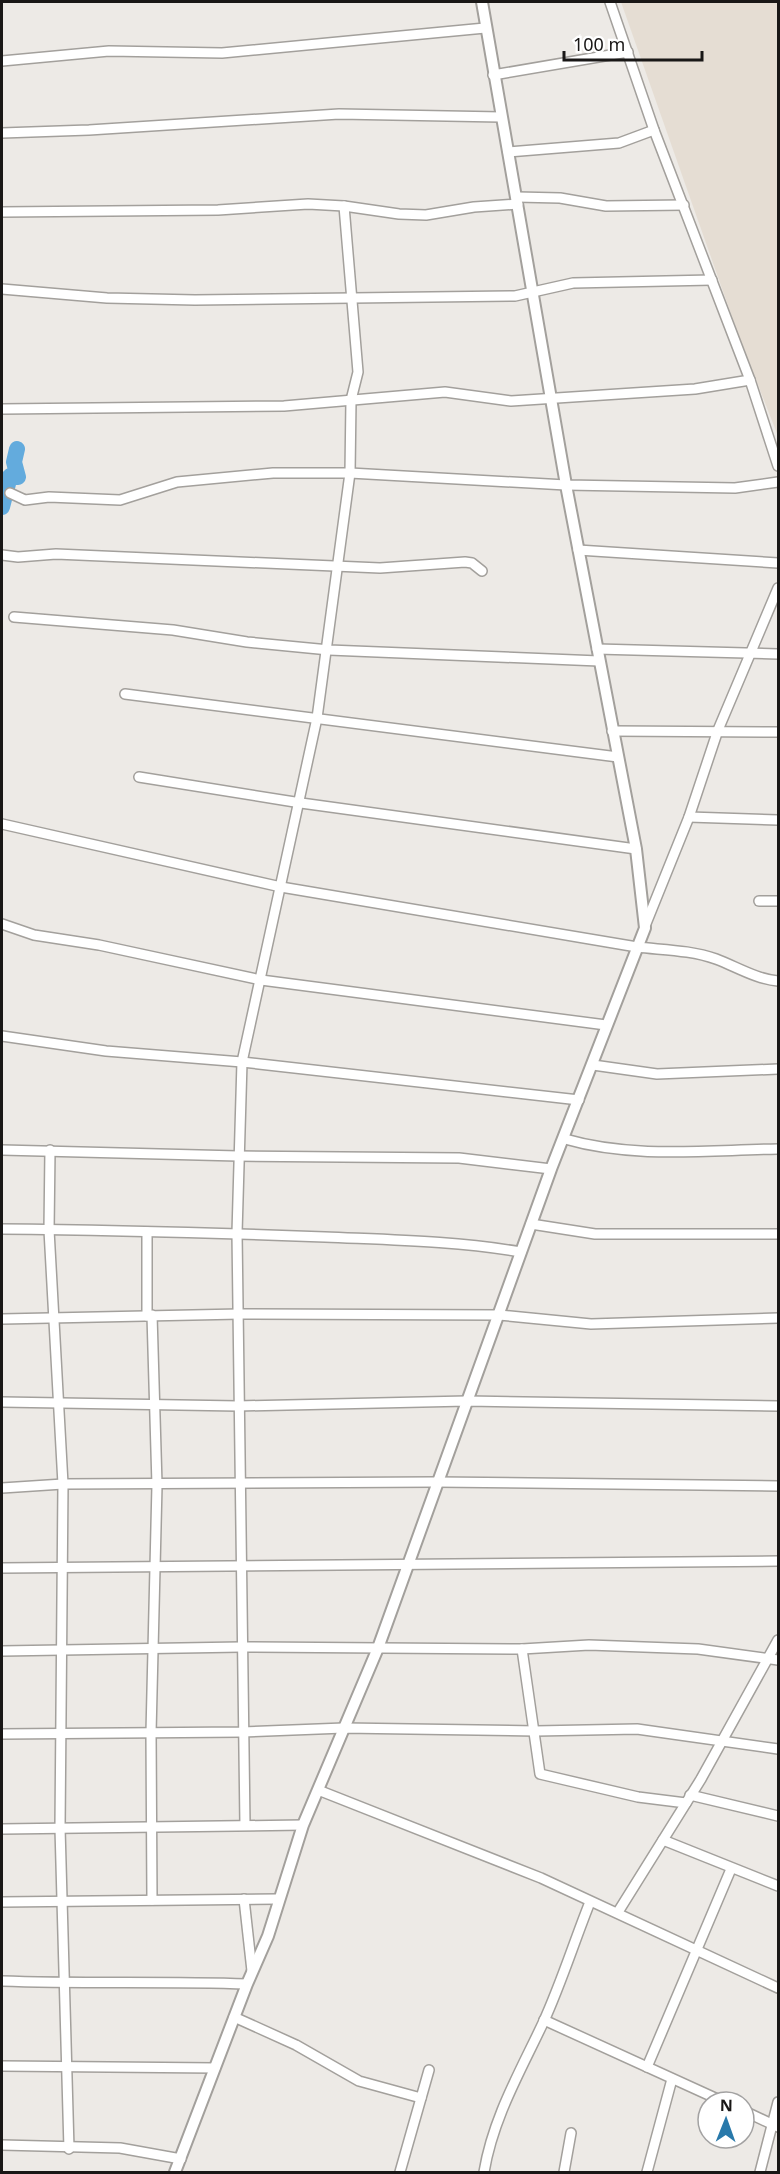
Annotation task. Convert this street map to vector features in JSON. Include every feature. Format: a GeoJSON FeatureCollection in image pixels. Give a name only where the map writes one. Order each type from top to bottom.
{"type":"FeatureCollection","features":[{"type":"Feature","properties":{"kind":"street"},"geometry":{"type":"LineString","coordinates":[[482,2],[566,485],[636,849],[645,928]]}},
{"type":"Feature","properties":{"kind":"street"},"geometry":{"type":"LineString","coordinates":[[610,2],[654,130],[750,380],[778,466]]}},
{"type":"Feature","properties":{"kind":"street"},"geometry":{"type":"LineString","coordinates":[[2,61],[109,51],[222,53],[485,28]]}},
{"type":"Feature","properties":{"kind":"street"},"geometry":{"type":"LineString","coordinates":[[493,75],[628,52]]}},
{"type":"Feature","properties":{"kind":"street"},"geometry":{"type":"LineString","coordinates":[[2,133],[89,130],[339,114],[501,117]]}},
{"type":"Feature","properties":{"kind":"street"},"geometry":{"type":"LineString","coordinates":[[508,152],[619,143],[654,130]]}},
{"type":"Feature","properties":{"kind":"street"},"geometry":{"type":"LineString","coordinates":[[2,212],[105,213],[308,204],[344,206],[399,214],[426,214],[518,201],[560,198],[606,206],[684,205]]}},
{"type":"Feature","properties":{"kind":"street"},"geometry":{"type":"LineString","coordinates":[[245,1825],[238,1406],[240,1314],[237,1233],[242,1062],[318,718],[350,473],[351,400],[358,372],[344,206]]}},
{"type":"Feature","properties":{"kind":"street"},"geometry":{"type":"LineString","coordinates":[[2,289],[107,298],[195,300],[515,296],[573,283],[615,280],[666,283],[712,280]]}},
{"type":"Feature","properties":{"kind":"street"},"geometry":{"type":"LineString","coordinates":[[2,409],[284,406],[445,392],[501,400],[694,389],[750,380]]}},
{"type":"Feature","properties":{"kind":"street"},"geometry":{"type":"LineString","coordinates":[[10,493],[25,500],[49,497],[120,500],[177,482],[273,473],[350,473],[566,485],[735,488],[778,482]]}},
{"type":"Feature","properties":{"kind":"street"},"geometry":{"type":"LineString","coordinates":[[578,550],[778,563]]}},
{"type":"Feature","properties":{"kind":"street"},"geometry":{"type":"LineString","coordinates":[[2,555],[18,557],[56,554],[380,568],[465,562],[472,563],[482,571]]}},
{"type":"Feature","properties":{"kind":"street"},"geometry":{"type":"LineString","coordinates":[[176,2172],[234,2017],[268,1936],[303,1825],[378,1648],[406,1564],[551,1169],[565,1139],[606,1025],[689,817],[718,730],[778,588]]}},
{"type":"Feature","properties":{"kind":"street"},"geometry":{"type":"LineString","coordinates":[[14,616],[173,630],[247,642],[328,650],[599,661]]}},
{"type":"Feature","properties":{"kind":"street"},"geometry":{"type":"LineString","coordinates":[[597,649],[749,655],[778,654]]}},
{"type":"Feature","properties":{"kind":"street"},"geometry":{"type":"LineString","coordinates":[[125,694],[618,756]]}},
{"type":"Feature","properties":{"kind":"street"},"geometry":{"type":"LineString","coordinates":[[612,731],[778,732]]}},
{"type":"Feature","properties":{"kind":"street"},"geometry":{"type":"LineString","coordinates":[[139,777],[301,803],[636,849]]}},
{"type":"Feature","properties":{"kind":"street"},"geometry":{"type":"LineString","coordinates":[[689,817],[778,820]]}},
{"type":"Feature","properties":{"kind":"street"},"geometry":{"type":"LineString","coordinates":[[2,824],[281,887],[637,947],[706,956],[746,972],[778,981]]}},
{"type":"Feature","properties":{"kind":"street"},"geometry":{"type":"LineString","coordinates":[[759,901],[778,901]]}},
{"type":"Feature","properties":{"kind":"street"},"geometry":{"type":"LineString","coordinates":[[2,924],[34,935],[99,945],[261,980],[606,1025]]}},
{"type":"Feature","properties":{"kind":"street"},"geometry":{"type":"LineString","coordinates":[[2,1036],[105,1051],[242,1062],[579,1100]]}},
{"type":"Feature","properties":{"kind":"street"},"geometry":{"type":"LineString","coordinates":[[593,1065],[657,1074],[778,1069]]}},
{"type":"Feature","properties":{"kind":"street"},"geometry":{"type":"LineString","coordinates":[[565,1139],[597,1148],[630,1152],[778,1149]]}},
{"type":"Feature","properties":{"kind":"street"},"geometry":{"type":"LineString","coordinates":[[2,1150],[238,1156],[459,1158],[551,1169]]}},
{"type":"Feature","properties":{"kind":"street"},"geometry":{"type":"LineString","coordinates":[[50,1150],[49,1230],[56,1317],[63,1484],[63,1734],[60,1828],[69,2149]]}},
{"type":"Feature","properties":{"kind":"street"},"geometry":{"type":"LineString","coordinates":[[531,1224],[595,1234],[778,1234]]}},
{"type":"Feature","properties":{"kind":"street"},"geometry":{"type":"LineString","coordinates":[[2,1230],[237,1233],[450,1244],[521,1252]]}},
{"type":"Feature","properties":{"kind":"street"},"geometry":{"type":"LineString","coordinates":[[147,1232],[157,1485],[151,1733],[152,1900]]}},
{"type":"Feature","properties":{"kind":"street"},"geometry":{"type":"LineString","coordinates":[[2,1319],[240,1314],[499,1315],[591,1324],[778,1318]]}},
{"type":"Feature","properties":{"kind":"street"},"geometry":{"type":"LineString","coordinates":[[2,1402],[238,1406],[467,1401],[778,1406]]}},
{"type":"Feature","properties":{"kind":"street"},"geometry":{"type":"LineString","coordinates":[[2,1488],[63,1484],[239,1485],[436,1482],[778,1486]]}},
{"type":"Feature","properties":{"kind":"street"},"geometry":{"type":"LineString","coordinates":[[2,1569],[63,1566],[778,1561]]}},
{"type":"Feature","properties":{"kind":"street"},"geometry":{"type":"LineString","coordinates":[[618,1912],[688,1799],[778,1640]]}},
{"type":"Feature","properties":{"kind":"street"},"geometry":{"type":"LineString","coordinates":[[2,1652],[241,1647],[522,1649],[580,1645],[698,1649],[778,1660]]}},
{"type":"Feature","properties":{"kind":"street"},"geometry":{"type":"LineString","coordinates":[[522,1649],[536,1731],[540,1774],[638,1797],[688,1799],[778,1816]]}},
{"type":"Feature","properties":{"kind":"street"},"geometry":{"type":"LineString","coordinates":[[2,1734],[242,1732],[344,1728],[636,1730],[778,1749]]}},
{"type":"Feature","properties":{"kind":"street"},"geometry":{"type":"LineString","coordinates":[[318,1790],[541,1878],[590,1902],[618,1912],[696,1952],[778,1988]]}},
{"type":"Feature","properties":{"kind":"street"},"geometry":{"type":"LineString","coordinates":[[2,1829],[303,1825]]}},
{"type":"Feature","properties":{"kind":"street"},"geometry":{"type":"LineString","coordinates":[[663,1840],[778,1887]]}},
{"type":"Feature","properties":{"kind":"street"},"geometry":{"type":"LineString","coordinates":[[647,2067],[731,1869]]}},
{"type":"Feature","properties":{"kind":"street"},"geometry":{"type":"LineString","coordinates":[[244,1899],[252,1971]]}},
{"type":"Feature","properties":{"kind":"street"},"geometry":{"type":"LineString","coordinates":[[2,1902],[278,1899]]}},
{"type":"Feature","properties":{"kind":"street"},"geometry":{"type":"LineString","coordinates":[[484,2172],[493,2131],[524,2058],[544,2020],[590,1902]]}},
{"type":"Feature","properties":{"kind":"street"},"geometry":{"type":"LineString","coordinates":[[2,1981],[64,1983],[158,1980],[247,1984]]}},
{"type":"Feature","properties":{"kind":"street"},"geometry":{"type":"LineString","coordinates":[[234,2017],[296,2045],[359,2081],[421,2098]]}},
{"type":"Feature","properties":{"kind":"street"},"geometry":{"type":"LineString","coordinates":[[544,2020],[697,2090]]}},
{"type":"Feature","properties":{"kind":"street"},"geometry":{"type":"LineString","coordinates":[[2,2066],[215,2068]]}},
{"type":"Feature","properties":{"kind":"street"},"geometry":{"type":"LineString","coordinates":[[400,2172],[429,2070]]}},
{"type":"Feature","properties":{"kind":"street"},"geometry":{"type":"LineString","coordinates":[[647,2172],[672,2079]]}},
{"type":"Feature","properties":{"kind":"street"},"geometry":{"type":"LineString","coordinates":[[760,2172],[776,2126],[778,2102]]}},
{"type":"Feature","properties":{"kind":"street"},"geometry":{"type":"LineString","coordinates":[[756,2117],[776,2126]]}},
{"type":"Feature","properties":{"kind":"street"},"geometry":{"type":"LineString","coordinates":[[564,2172],[571,2133]]}},
{"type":"Feature","properties":{"kind":"street"},"geometry":{"type":"LineString","coordinates":[[2,2145],[69,2149],[120,2148],[181,2159]]}},
{"type":"Feature","properties":{"kind":"shaded area"},"geometry":{"type":"Polygon","coordinates":[[[621,2],[778,2],[778,436],[737,331],[621,2]]]}},
{"type":"Feature","properties":{"kind":"waterway"},"geometry":{"type":"LineString","coordinates":[[2,507],[10,476],[18,477],[14,462],[17,449]]}}]}
